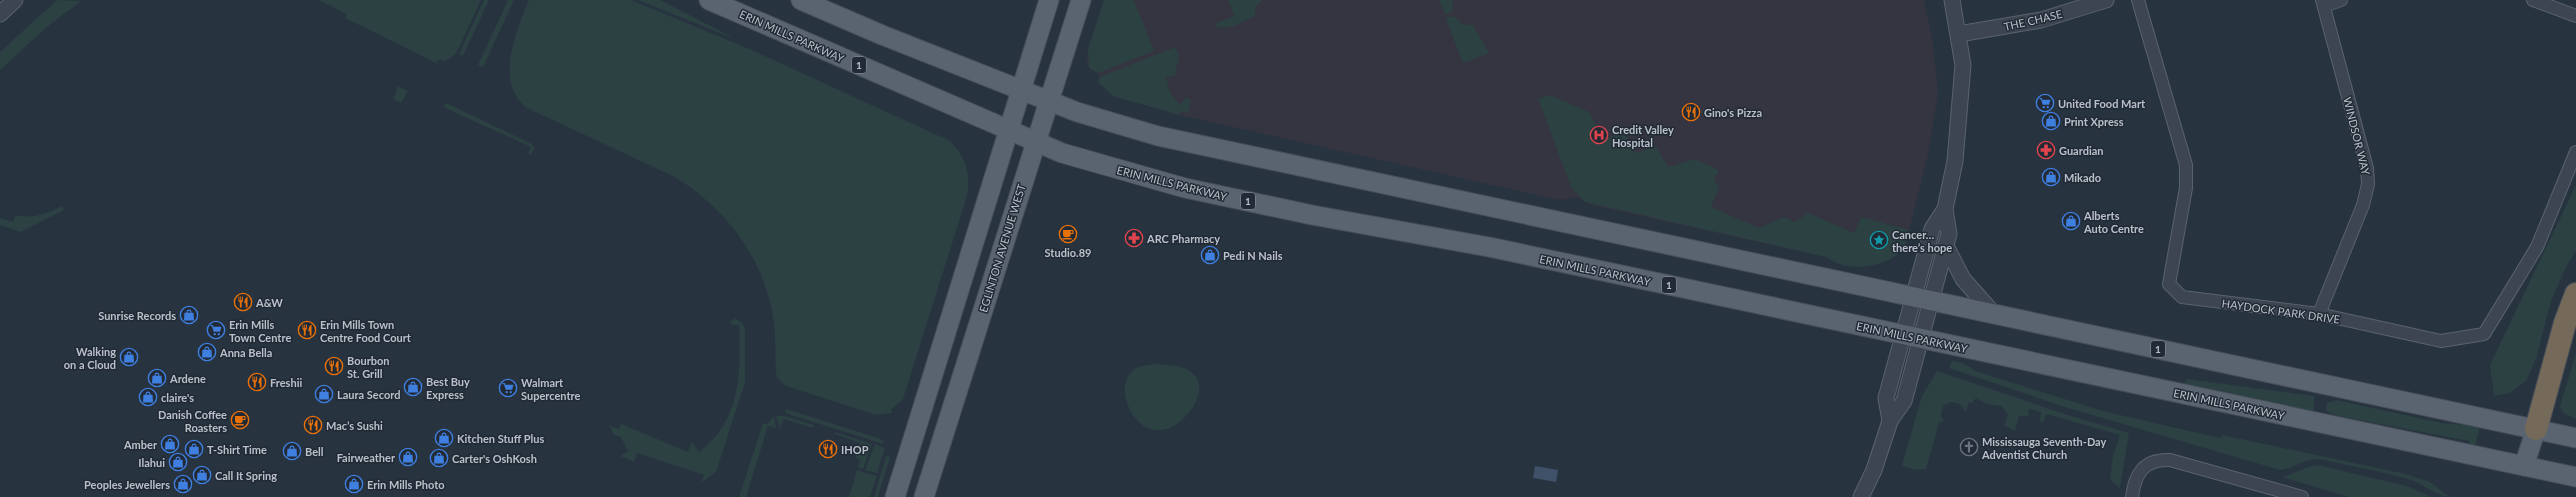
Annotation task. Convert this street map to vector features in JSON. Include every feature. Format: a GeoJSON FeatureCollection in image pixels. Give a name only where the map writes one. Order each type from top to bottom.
{"type":"FeatureCollection","features":[{"type":"Feature","properties":{"kind":"highway"},"geometry":{"type":"LineString","coordinates":[[2536,429],[2565,323],[2576,294]]}},
{"type":"Feature","properties":{"kind":"main road","name":"ERIN MILLS PARKWAY"},"geometry":{"type":"LineString","coordinates":[[709,0],[1062,153],[1185,188],[1312,215],[1489,247],[2576,478]]}},
{"type":"Feature","properties":{"kind":"main road","name":"1"},"geometry":{"type":"LineString","coordinates":[[801,0],[882,35],[1077,112],[1158,136],[2576,438]]}},
{"type":"Feature","properties":{"kind":"main road"},"geometry":{"type":"LineString","coordinates":[[894,497],[1050,0]]}},
{"type":"Feature","properties":{"kind":"main road","name":"EGLINTON AVENUE WEST"},"geometry":{"type":"LineString","coordinates":[[924,497],[1048,100],[1081,0]]}},
{"type":"Feature","properties":{"kind":"main road"},"geometry":{"type":"LineString","coordinates":[[2524,466],[2536,429]]}},
{"type":"Feature","properties":{"kind":"street"},"geometry":{"type":"LineString","coordinates":[[0,14],[15,0]]}},
{"type":"Feature","properties":{"kind":"street"},"geometry":{"type":"LineString","coordinates":[[1861,497],[1874,470],[1890,421],[1886,398],[1912,337],[1922,298],[1932,230],[1945,208],[1955,161],[1963,65],[1959,34],[1952,0]]}},
{"type":"Feature","properties":{"kind":"street","name":"THE CHASE"},"geometry":{"type":"LineString","coordinates":[[1959,34],[2041,20],[2106,0]]}},
{"type":"Feature","properties":{"kind":"street","name":"HAYDOCK PARK DRIVE"},"geometry":{"type":"LineString","coordinates":[[2138,0],[2186,165],[2186,188],[2169,284],[2182,297],[2319,314],[2441,342],[2484,334],[2537,247],[2576,152]]}},
{"type":"Feature","properties":{"kind":"street"},"geometry":{"type":"LineString","coordinates":[[2323,3],[2341,0]]}},
{"type":"Feature","properties":{"kind":"street"},"geometry":{"type":"LineString","coordinates":[[2533,0],[2576,16]]}},
{"type":"Feature","properties":{"kind":"street","name":"WINDSOR WAY"},"geometry":{"type":"LineString","coordinates":[[2319,314],[2364,205],[2368,184],[2367,168],[2323,3]]}},
{"type":"Feature","properties":{"kind":"street"},"geometry":{"type":"LineString","coordinates":[[1922,298],[1946,246],[1949,234],[1945,208]]}},
{"type":"Feature","properties":{"kind":"street"},"geometry":{"type":"LineString","coordinates":[[1946,246],[1963,279],[1994,314]]}},
{"type":"Feature","properties":{"kind":"street"},"geometry":{"type":"LineString","coordinates":[[2132,497],[2136,478],[2141,469],[2148,463],[2160,460],[2170,460],[2302,497]]}},
{"type":"Feature","properties":{"kind":"shaded area","name":"Credit Valley Hospital"},"geometry":{"type":"Polygon","coordinates":[[[1104,0],[1924,0],[1933,43],[1938,94],[1928,154],[1905,246],[1895,256],[1877,264],[1862,267],[1840,264],[1826,257],[1592,205],[1578,197],[1560,200],[1179,115],[1113,96],[1100,85],[1098,73],[1089,68],[1087,62],[1088,49],[1104,0]]]}},
{"type":"Feature","properties":{"kind":"green space"},"geometry":{"type":"Polygon","coordinates":[[[57,0],[81,1],[48,26],[0,70],[0,52],[57,0]]]}},
{"type":"Feature","properties":{"kind":"green space"},"geometry":{"type":"Polygon","coordinates":[[[319,0],[481,0],[456,54],[445,61],[438,60],[436,63],[345,18],[347,14],[319,0]]]}},
{"type":"Feature","properties":{"kind":"green space"},"geometry":{"type":"Polygon","coordinates":[[[484,0],[489,0],[463,56],[459,54],[484,0]]]}},
{"type":"Feature","properties":{"kind":"green space"},"geometry":{"type":"Polygon","coordinates":[[[508,0],[514,0],[483,67],[478,65],[508,0]]]}},
{"type":"Feature","properties":{"kind":"green space"},"geometry":{"type":"Polygon","coordinates":[[[529,0],[631,0],[747,48],[950,141],[960,153],[966,166],[968,173],[967,196],[903,399],[891,410],[892,413],[876,415],[786,386],[777,378],[773,317],[768,295],[761,275],[751,255],[726,219],[693,189],[675,177],[527,108],[517,98],[512,85],[510,71],[511,57],[514,41],[529,0]]]}},
{"type":"Feature","properties":{"kind":"green space"},"geometry":{"type":"Polygon","coordinates":[[[638,0],[660,0],[730,37],[638,0]]]}},
{"type":"Feature","properties":{"kind":"green space"},"geometry":{"type":"Polygon","coordinates":[[[1104,0],[1134,0],[1154,51],[1098,73],[1089,68],[1088,49],[1104,0]]]}},
{"type":"Feature","properties":{"kind":"green space"},"geometry":{"type":"Polygon","coordinates":[[[1228,0],[1262,1],[1255,7],[1255,16],[1234,26],[1222,28],[1217,27],[1214,24],[1234,16],[1228,0]]]}},
{"type":"Feature","properties":{"kind":"green space"},"geometry":{"type":"Polygon","coordinates":[[[1439,0],[1453,0],[1452,12],[1445,15],[1439,0]]]}},
{"type":"Feature","properties":{"kind":"green space"},"geometry":{"type":"Polygon","coordinates":[[[1454,16],[1462,24],[1473,25],[1489,53],[1466,62],[1462,61],[1446,19],[1454,16]]]}},
{"type":"Feature","properties":{"kind":"green space"},"geometry":{"type":"Polygon","coordinates":[[[1175,47],[1179,55],[1175,76],[1166,77],[1170,92],[1180,105],[1186,97],[1191,101],[1188,113],[1180,111],[1179,115],[1113,96],[1098,82],[1100,77],[1175,47]]]}},
{"type":"Feature","properties":{"kind":"green space"},"geometry":{"type":"Polygon","coordinates":[[[398,86],[408,91],[401,103],[393,99],[398,86]]]}},
{"type":"Feature","properties":{"kind":"green space"},"geometry":{"type":"Polygon","coordinates":[[[1550,95],[1589,112],[1603,139],[1624,132],[1635,153],[1656,147],[1668,167],[1695,159],[1719,170],[1714,179],[1719,187],[1711,207],[1759,228],[1784,217],[1795,222],[1808,213],[1854,233],[1861,217],[1909,230],[1906,243],[1900,252],[1885,262],[1876,265],[1856,267],[1848,266],[1836,263],[1826,257],[1585,202],[1571,187],[1538,99],[1550,95]]]}},
{"type":"Feature","properties":{"kind":"green space"},"geometry":{"type":"Polygon","coordinates":[[[446,103],[532,144],[534,148],[531,155],[528,154],[531,147],[443,107],[446,103]]]}},
{"type":"Feature","properties":{"kind":"green space"},"geometry":{"type":"Polygon","coordinates":[[[2576,185],[2576,251],[2566,267],[2551,301],[2536,359],[2526,381],[2510,393],[2494,396],[2490,365],[2576,185]]]}},
{"type":"Feature","properties":{"kind":"green space"},"geometry":{"type":"Polygon","coordinates":[[[62,206],[64,210],[21,232],[0,225],[0,218],[13,222],[15,215],[34,216],[62,206]]]}},
{"type":"Feature","properties":{"kind":"green space"},"geometry":{"type":"Polygon","coordinates":[[[735,318],[742,323],[745,328],[745,382],[716,472],[701,483],[704,475],[637,453],[634,462],[620,456],[628,451],[621,437],[614,435],[609,425],[619,429],[621,424],[688,452],[692,442],[699,452],[713,440],[731,411],[736,394],[740,360],[739,325],[733,325],[730,322],[735,318]]]}},
{"type":"Feature","properties":{"kind":"green space"},"geometry":{"type":"Polygon","coordinates":[[[2576,353],[2576,419],[2563,413],[2560,406],[2576,353]]]}},
{"type":"Feature","properties":{"kind":"green space"},"geometry":{"type":"Polygon","coordinates":[[[1952,361],[1963,363],[1975,371],[2103,411],[2220,438],[2222,435],[2406,474],[2430,482],[2450,497],[2436,493],[2411,480],[2377,471],[2319,459],[2309,460],[2290,468],[2280,470],[2068,408],[1949,368],[1952,361]]]}},
{"type":"Feature","properties":{"kind":"green space"},"geometry":{"type":"Polygon","coordinates":[[[1157,364],[1181,367],[1192,372],[1197,378],[1199,392],[1194,406],[1184,418],[1169,428],[1156,430],[1144,426],[1135,417],[1128,406],[1125,393],[1126,381],[1133,370],[1143,366],[1157,364]]]}},
{"type":"Feature","properties":{"kind":"green space"},"geometry":{"type":"Polygon","coordinates":[[[1937,371],[2065,414],[2129,433],[2120,488],[2110,480],[2113,455],[2120,435],[2046,414],[2043,423],[2040,421],[2041,412],[2029,409],[2028,416],[2019,416],[2015,431],[2004,425],[2008,415],[2002,406],[1986,404],[1976,398],[1972,403],[1969,402],[1966,412],[1960,404],[1951,402],[1943,406],[1941,415],[1944,421],[1939,423],[1926,469],[1920,470],[1908,468],[1902,465],[1922,396],[1937,371]]]}},
{"type":"Feature","properties":{"kind":"green space"},"geometry":{"type":"Polygon","coordinates":[[[2186,379],[2314,396],[2314,412],[2184,385],[2186,379]]]}},
{"type":"Feature","properties":{"kind":"green space"},"geometry":{"type":"Polygon","coordinates":[[[2336,400],[2442,423],[2480,426],[2475,446],[2469,445],[2469,441],[2338,416],[2326,411],[2327,403],[2336,400]]]}},
{"type":"Feature","properties":{"kind":"green space"},"geometry":{"type":"Polygon","coordinates":[[[786,409],[878,438],[884,441],[883,444],[785,413],[786,409]]]}},
{"type":"Feature","properties":{"kind":"green space"},"geometry":{"type":"Polygon","coordinates":[[[774,416],[776,428],[768,426],[746,497],[739,497],[763,423],[767,424],[774,416]]]}},
{"type":"Feature","properties":{"kind":"green space"},"geometry":{"type":"Polygon","coordinates":[[[776,416],[785,416],[814,425],[813,428],[784,419],[780,429],[776,416]]]}},
{"type":"Feature","properties":{"kind":"green space"},"geometry":{"type":"Polygon","coordinates":[[[835,432],[872,444],[863,469],[858,467],[860,461],[855,457],[860,443],[835,434],[835,432]]]}},
{"type":"Feature","properties":{"kind":"green space"},"geometry":{"type":"Polygon","coordinates":[[[875,444],[885,448],[877,473],[865,470],[875,444]]]}},
{"type":"Feature","properties":{"kind":"green space"},"geometry":{"type":"Polygon","coordinates":[[[886,456],[890,457],[878,497],[874,497],[886,456]]]}},
{"type":"Feature","properties":{"kind":"green space"},"geometry":{"type":"Polygon","coordinates":[[[2317,465],[2407,486],[2432,497],[2349,497],[2282,477],[2317,465]]]}},
{"type":"Feature","properties":{"kind":"green space"},"geometry":{"type":"Polygon","coordinates":[[[857,470],[877,476],[870,497],[849,497],[857,470]]]}},
{"type":"Feature","properties":{"kind":"water"},"geometry":{"type":"Polygon","coordinates":[[[1535,466],[1558,470],[1556,482],[1533,478],[1535,466]]]}},
{"type":"Feature","properties":{"kind":"place","name":"United Food Mart"},"geometry":{"type":"Point","coordinates":[2045,103]}},
{"type":"Feature","properties":{"kind":"place","name":"Gino's Pizza"},"geometry":{"type":"Point","coordinates":[1691,112]}},
{"type":"Feature","properties":{"kind":"place","name":"Print Xpress"},"geometry":{"type":"Point","coordinates":[2051,121]}},
{"type":"Feature","properties":{"kind":"place","name":"Credit Valley Hospital"},"geometry":{"type":"Point","coordinates":[1599,135]}},
{"type":"Feature","properties":{"kind":"place","name":"Guardian"},"geometry":{"type":"Point","coordinates":[2046,150]}},
{"type":"Feature","properties":{"kind":"place","name":"Mikado"},"geometry":{"type":"Point","coordinates":[2051,177]}},
{"type":"Feature","properties":{"kind":"place","name":"Alberts Auto Centre"},"geometry":{"type":"Point","coordinates":[2071,221]}},
{"type":"Feature","properties":{"kind":"place","name":"Studio.89"},"geometry":{"type":"Point","coordinates":[1068,234]}},
{"type":"Feature","properties":{"kind":"place","name":"ARC Pharmacy"},"geometry":{"type":"Point","coordinates":[1134,238]}},
{"type":"Feature","properties":{"kind":"place","name":"Cancer… there’s hope"},"geometry":{"type":"Point","coordinates":[1879,240]}},
{"type":"Feature","properties":{"kind":"place","name":"Pedi N Nails"},"geometry":{"type":"Point","coordinates":[1210,255]}},
{"type":"Feature","properties":{"kind":"place","name":"A&W"},"geometry":{"type":"Point","coordinates":[243,302]}},
{"type":"Feature","properties":{"kind":"place","name":"Sunrise Records"},"geometry":{"type":"Point","coordinates":[189,315]}},
{"type":"Feature","properties":{"kind":"place","name":"Erin Mills Town Centre"},"geometry":{"type":"Point","coordinates":[216,330]}},
{"type":"Feature","properties":{"kind":"place","name":"Erin Mills Town Centre Food Court"},"geometry":{"type":"Point","coordinates":[307,330]}},
{"type":"Feature","properties":{"kind":"place","name":"Anna Bella"},"geometry":{"type":"Point","coordinates":[207,352]}},
{"type":"Feature","properties":{"kind":"place","name":"Walking on a Cloud"},"geometry":{"type":"Point","coordinates":[129,357]}},
{"type":"Feature","properties":{"kind":"place","name":"Bourbon St. Grill"},"geometry":{"type":"Point","coordinates":[334,366]}},
{"type":"Feature","properties":{"kind":"place","name":"Ardene"},"geometry":{"type":"Point","coordinates":[157,378]}},
{"type":"Feature","properties":{"kind":"place","name":"Freshii"},"geometry":{"type":"Point","coordinates":[257,382]}},
{"type":"Feature","properties":{"kind":"place","name":"Best Buy Express"},"geometry":{"type":"Point","coordinates":[413,387]}},
{"type":"Feature","properties":{"kind":"place","name":"Walmart Supercentre"},"geometry":{"type":"Point","coordinates":[508,388]}},
{"type":"Feature","properties":{"kind":"place","name":"Laura Secord"},"geometry":{"type":"Point","coordinates":[324,394]}},
{"type":"Feature","properties":{"kind":"place","name":"claire's"},"geometry":{"type":"Point","coordinates":[148,397]}},
{"type":"Feature","properties":{"kind":"place","name":"Danish Coffee Roasters"},"geometry":{"type":"Point","coordinates":[240,420]}},
{"type":"Feature","properties":{"kind":"place","name":"Mac’s Sushi"},"geometry":{"type":"Point","coordinates":[313,425]}},
{"type":"Feature","properties":{"kind":"place","name":"Kitchen Stuff Plus"},"geometry":{"type":"Point","coordinates":[444,438]}},
{"type":"Feature","properties":{"kind":"place","name":"Amber"},"geometry":{"type":"Point","coordinates":[170,444]}},
{"type":"Feature","properties":{"kind":"place","name":"Mississauga Seventh-Day Adventist Church"},"geometry":{"type":"Point","coordinates":[1969,447]}},
{"type":"Feature","properties":{"kind":"place","name":"T-Shirt Time"},"geometry":{"type":"Point","coordinates":[194,449]}},
{"type":"Feature","properties":{"kind":"place","name":"IHOP"},"geometry":{"type":"Point","coordinates":[828,449]}},
{"type":"Feature","properties":{"kind":"place","name":"Bell"},"geometry":{"type":"Point","coordinates":[292,451]}},
{"type":"Feature","properties":{"kind":"place","name":"Fairweather"},"geometry":{"type":"Point","coordinates":[408,457]}},
{"type":"Feature","properties":{"kind":"place","name":"Carter's OshKosh"},"geometry":{"type":"Point","coordinates":[439,458]}},
{"type":"Feature","properties":{"kind":"place","name":"Ilahui"},"geometry":{"type":"Point","coordinates":[178,462]}},
{"type":"Feature","properties":{"kind":"place","name":"Call It Spring"},"geometry":{"type":"Point","coordinates":[202,475]}},
{"type":"Feature","properties":{"kind":"place","name":"Peoples Jewellers"},"geometry":{"type":"Point","coordinates":[183,484]}},
{"type":"Feature","properties":{"kind":"place","name":"Erin Mills Photo"},"geometry":{"type":"Point","coordinates":[354,484]}}]}
